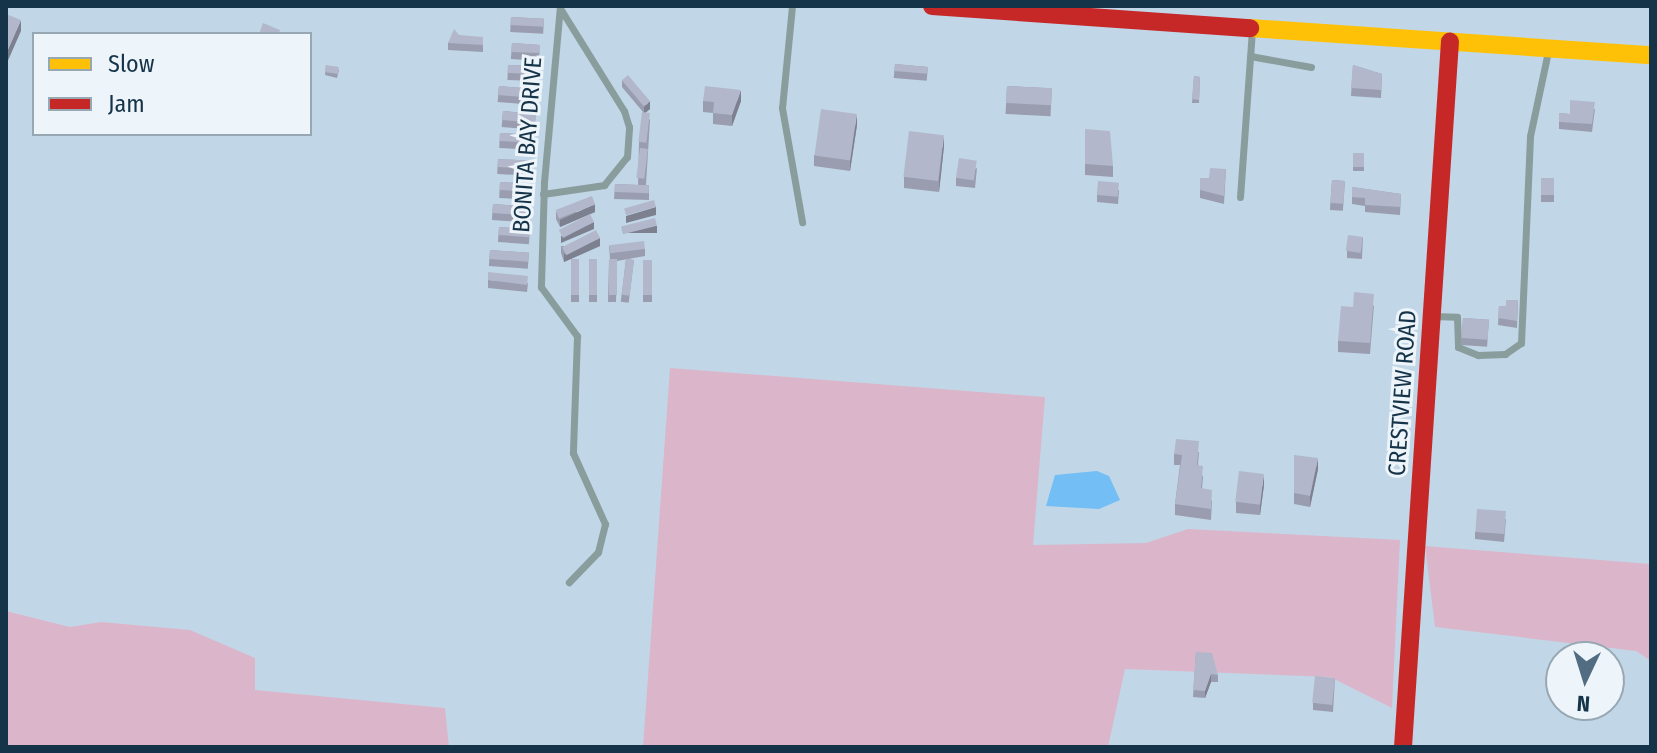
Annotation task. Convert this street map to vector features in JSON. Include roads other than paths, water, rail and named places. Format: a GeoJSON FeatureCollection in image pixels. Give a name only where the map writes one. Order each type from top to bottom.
{"type":"FeatureCollection","features":[{"type":"Feature","properties":{"kind":"street"},"geometry":{"type":"LineString","coordinates":[[932,6],[1651,55]]}},
{"type":"Feature","properties":{"kind":"street","name":"CRESTVIEW ROAD"},"geometry":{"type":"LineString","coordinates":[[1403,747],[1450,42]]}},
{"type":"Feature","properties":{"kind":"lane"},"geometry":{"type":"LineString","coordinates":[[792,6],[782,108],[802,222]]}},
{"type":"Feature","properties":{"kind":"lane"},"geometry":{"type":"LineString","coordinates":[[543,194],[604,185],[627,157],[629,127],[624,111],[560,7]]}},
{"type":"Feature","properties":{"kind":"lane","name":"BONITA BAY DRIVE"},"geometry":{"type":"LineString","coordinates":[[560,7],[543,194],[541,287],[577,336],[573,453],[605,524],[598,552],[569,582]]}},
{"type":"Feature","properties":{"kind":"lane"},"geometry":{"type":"LineString","coordinates":[[1240,197],[1253,28]]}},
{"type":"Feature","properties":{"kind":"lane"},"geometry":{"type":"LineString","coordinates":[[1432,316],[1457,317],[1458,347],[1478,355],[1505,354],[1521,343],[1530,136],[1548,49]]}},
{"type":"Feature","properties":{"kind":"lane"},"geometry":{"type":"LineString","coordinates":[[1250,56],[1311,67]]}},
{"type":"Feature","properties":{"kind":"water"},"geometry":{"type":"Polygon","coordinates":[[[1097,471],[1109,476],[1120,500],[1099,509],[1046,506],[1055,475],[1097,471]]]}}]}
